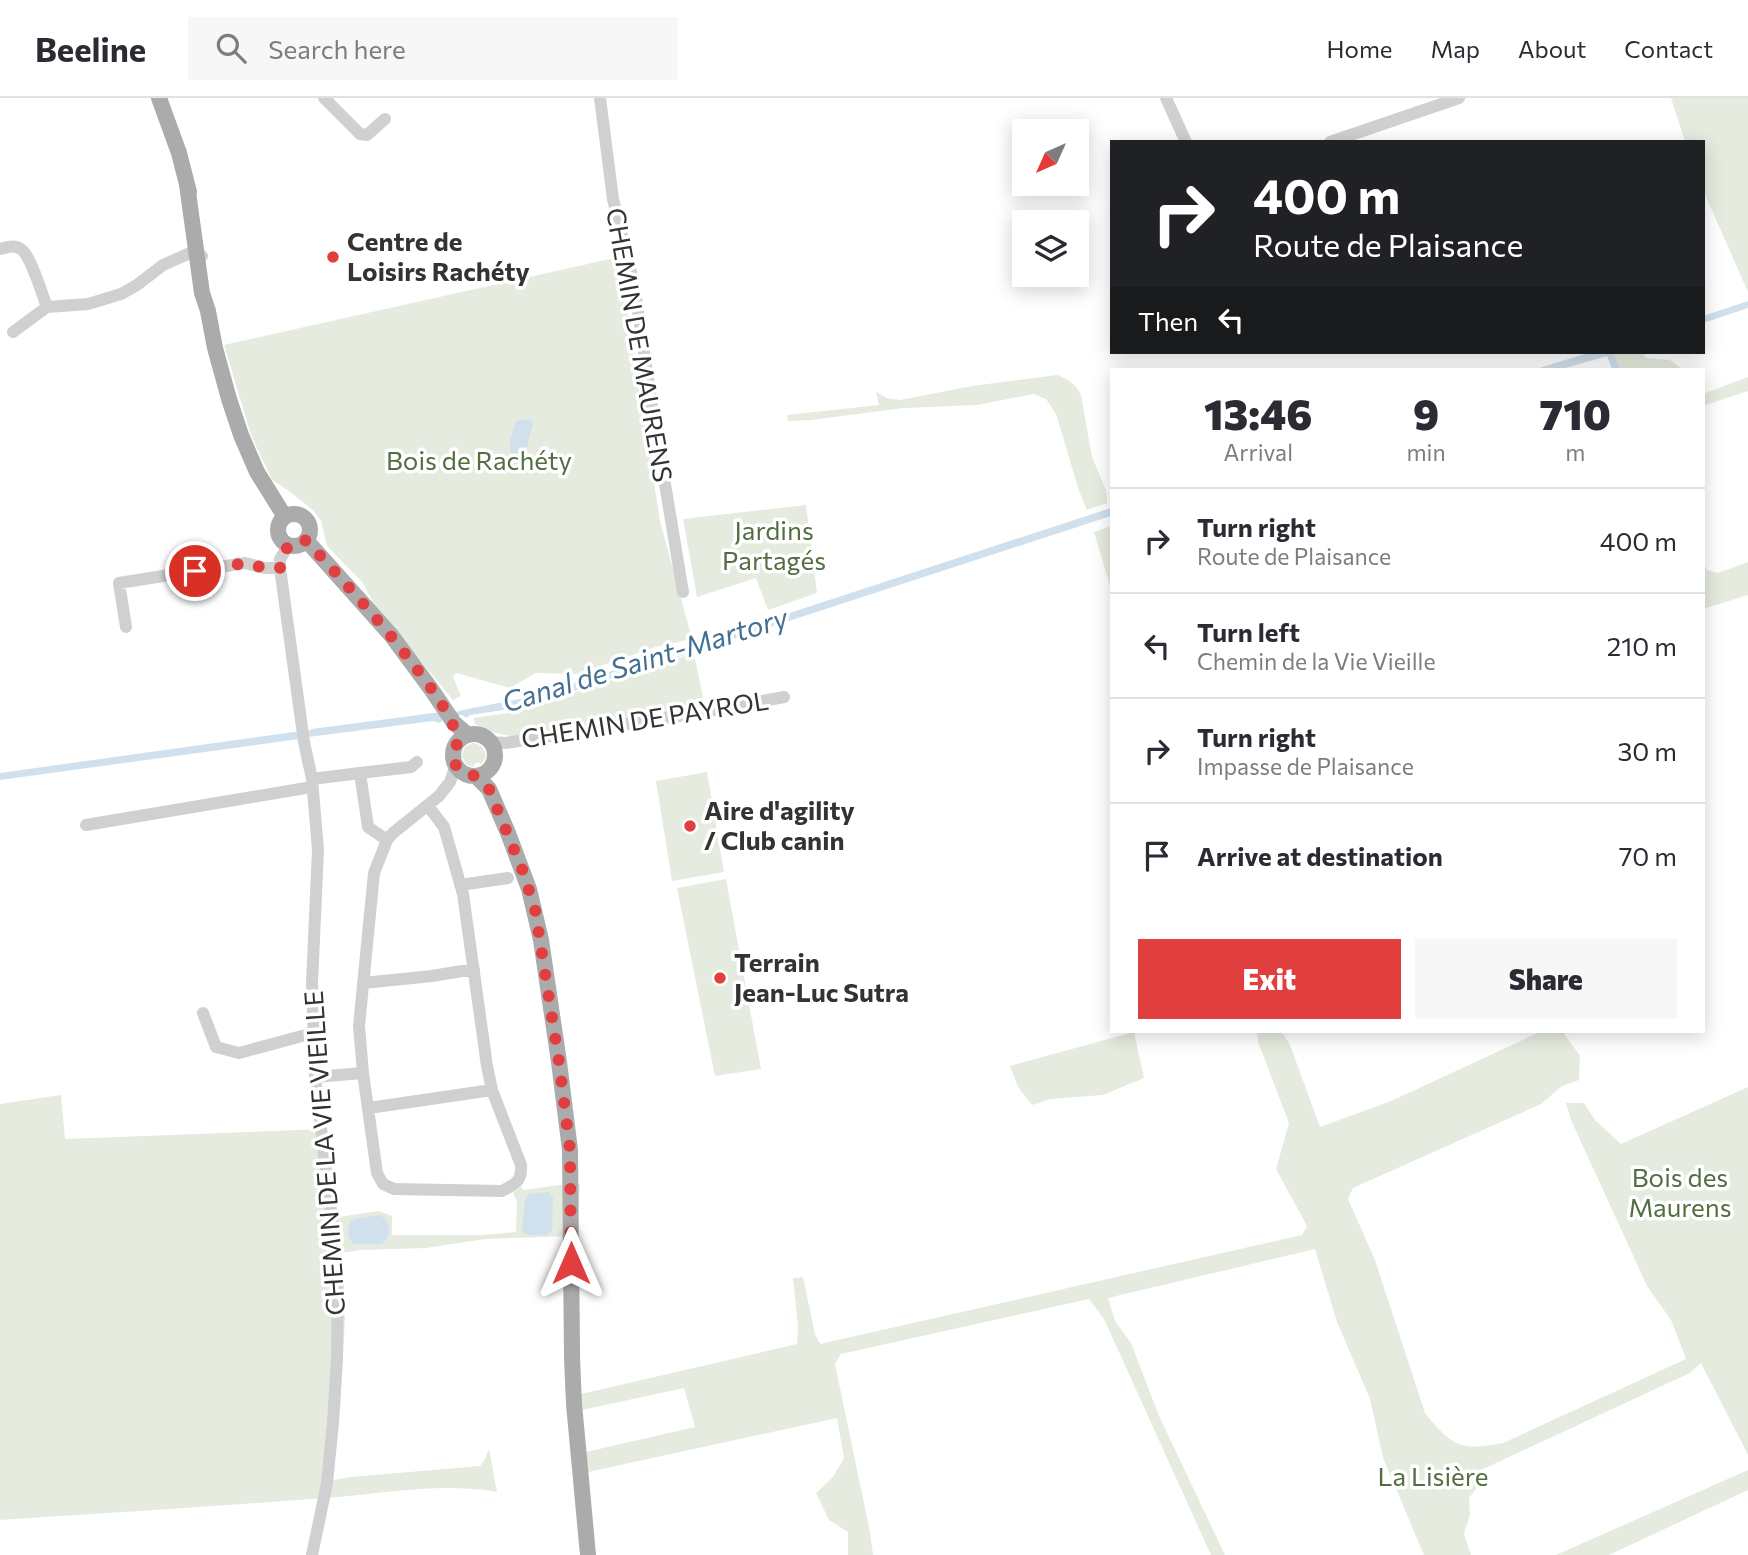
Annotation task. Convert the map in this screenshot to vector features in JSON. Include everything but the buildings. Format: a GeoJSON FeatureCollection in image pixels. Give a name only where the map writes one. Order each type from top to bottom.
{"type":"FeatureCollection","features":[{"type":"Feature","properties":{"kind":"main road"},"geometry":{"type":"LineString","coordinates":[[159,98],[179,153],[187,185],[202,293],[221,372],[241,435],[257,472],[285,517]]}},
{"type":"Feature","properties":{"kind":"main road"},"geometry":{"type":"LineString","coordinates":[[290,514],[300,515],[308,521],[310,531],[306,540],[298,545],[289,545],[279,534],[279,524],[290,514]]}},
{"type":"Feature","properties":{"kind":"main road"},"geometry":{"type":"LineString","coordinates":[[306,540],[391,635],[463,738]]}},
{"type":"Feature","properties":{"kind":"main road"},"geometry":{"type":"LineString","coordinates":[[471,771],[494,761],[497,746],[480,735],[463,738],[454,749],[453,756],[489,789],[522,869],[535,909],[566,1110],[571,1175],[572,1359],[588,1555]]}},
{"type":"Feature","properties":{"kind":"street"},"geometry":{"type":"LineString","coordinates":[[324,98],[360,134],[367,135],[385,119]]}},
{"type":"Feature","properties":{"kind":"street","name":"CHEMIN DE MAURENS"},"geometry":{"type":"LineString","coordinates":[[600,98],[613,199],[634,285],[683,592]]}},
{"type":"Feature","properties":{"kind":"street"},"geometry":{"type":"LineString","coordinates":[[1166,98],[1185,140]]}},
{"type":"Feature","properties":{"kind":"street"},"geometry":{"type":"LineString","coordinates":[[1336,140],[1459,98]]}},
{"type":"Feature","properties":{"kind":"street"},"geometry":{"type":"LineString","coordinates":[[0,249],[13,246],[22,250],[29,259],[47,307]]}},
{"type":"Feature","properties":{"kind":"street"},"geometry":{"type":"LineString","coordinates":[[13,332],[47,307],[89,304],[121,295],[163,265],[190,253],[199,257]]}},
{"type":"Feature","properties":{"kind":"street","name":"CHEMIN DE LA VIE VIEILLE"},"geometry":{"type":"LineString","coordinates":[[289,545],[280,559],[280,568],[312,783],[318,850],[312,983],[313,1033],[315,1077],[337,1254],[338,1293],[337,1358],[327,1483],[312,1555]]}},
{"type":"Feature","properties":{"kind":"street"},"geometry":{"type":"LineString","coordinates":[[127,627],[119,583],[245,563],[265,568],[280,568]]}},
{"type":"Feature","properties":{"kind":"street","name":"CHEMIN DE PAYROL"},"geometry":{"type":"LineString","coordinates":[[497,746],[784,697]]}},
{"type":"Feature","properties":{"kind":"street"},"geometry":{"type":"LineString","coordinates":[[86,825],[360,773],[411,767],[417,762]]}},
{"type":"Feature","properties":{"kind":"street"},"geometry":{"type":"LineString","coordinates":[[428,806],[444,827],[463,894],[492,1090],[521,1165],[522,1174],[515,1185],[502,1191],[394,1189],[383,1184],[377,1173],[359,1026],[374,873],[387,840],[439,796],[450,782],[471,771]]}},
{"type":"Feature","properties":{"kind":"street"},"geometry":{"type":"LineString","coordinates":[[360,773],[368,827],[387,840]]}},
{"type":"Feature","properties":{"kind":"street"},"geometry":{"type":"LineString","coordinates":[[460,885],[508,878]]}},
{"type":"Feature","properties":{"kind":"street"},"geometry":{"type":"LineString","coordinates":[[363,983],[474,969]]}},
{"type":"Feature","properties":{"kind":"street"},"geometry":{"type":"LineString","coordinates":[[203,1013],[216,1048],[239,1053],[313,1033]]}},
{"type":"Feature","properties":{"kind":"street"},"geometry":{"type":"LineString","coordinates":[[315,1077],[363,1073]]}},
{"type":"Feature","properties":{"kind":"street"},"geometry":{"type":"LineString","coordinates":[[369,1108],[492,1090]]}},
{"type":"Feature","properties":{"kind":"green space"},"geometry":{"type":"Polygon","coordinates":[[[1671,98],[1748,98],[1748,292],[1705,195],[1705,140],[1684,140],[1671,98]]]}},
{"type":"Feature","properties":{"kind":"green space","name":"Bois de Rachéty"},"geometry":{"type":"Polygon","coordinates":[[[619,257],[660,521],[692,639],[655,647],[577,674],[536,673],[510,688],[456,673],[453,677],[461,696],[453,700],[375,606],[362,582],[327,546],[321,521],[314,511],[272,480],[251,435],[224,345],[619,257]]]}},
{"type":"Feature","properties":{"kind":"green space"},"geometry":{"type":"Polygon","coordinates":[[[1614,354],[1643,354],[1646,358],[1670,360],[1681,368],[1620,368],[1614,354]]]}},
{"type":"Feature","properties":{"kind":"green space"},"geometry":{"type":"Polygon","coordinates":[[[1057,375],[1071,382],[1081,395],[1092,457],[1106,490],[1107,503],[1087,510],[1056,414],[1046,399],[1034,394],[977,405],[904,408],[811,420],[788,421],[787,415],[879,405],[876,392],[887,398],[900,400],[972,386],[1057,375]]]}},
{"type":"Feature","properties":{"kind":"green space"},"geometry":{"type":"Polygon","coordinates":[[[1748,377],[1748,391],[1705,405],[1705,393],[1748,377]]]}},
{"type":"Feature","properties":{"kind":"green space","name":"Jardins Partagés"},"geometry":{"type":"Polygon","coordinates":[[[806,505],[817,593],[768,610],[756,578],[697,597],[683,519],[806,505]]]}},
{"type":"Feature","properties":{"kind":"green space"},"geometry":{"type":"Polygon","coordinates":[[[1110,526],[1110,586],[1094,532],[1110,526]]]}},
{"type":"Feature","properties":{"kind":"green space"},"geometry":{"type":"Polygon","coordinates":[[[1748,562],[1748,595],[1705,608],[1705,566],[1707,570],[1718,573],[1748,562]]]}},
{"type":"Feature","properties":{"kind":"green space"},"geometry":{"type":"Polygon","coordinates":[[[694,653],[705,708],[517,737],[496,733],[475,724],[473,718],[515,712],[694,653]]]}},
{"type":"Feature","properties":{"kind":"green space"},"geometry":{"type":"Polygon","coordinates":[[[473,743],[482,747],[486,757],[481,765],[479,762],[474,764],[474,767],[467,765],[461,756],[465,747],[473,743]]]}},
{"type":"Feature","properties":{"kind":"green space","name":"Aire d'agility / Club canin"},"geometry":{"type":"Polygon","coordinates":[[[707,772],[724,872],[672,881],[656,781],[707,772]]]}},
{"type":"Feature","properties":{"kind":"green space","name":"Terrain Jean-Luc Sutra"},"geometry":{"type":"Polygon","coordinates":[[[726,879],[761,1069],[715,1076],[677,888],[726,879]]]}},
{"type":"Feature","properties":{"kind":"green space"},"geometry":{"type":"Polygon","coordinates":[[[1134,1033],[1144,1078],[1103,1095],[1050,1099],[1032,1105],[1018,1087],[1010,1066],[1134,1033]]]}},
{"type":"Feature","properties":{"kind":"green space"},"geometry":{"type":"Polygon","coordinates":[[[1257,1033],[1282,1033],[1290,1045],[1320,1127],[1391,1101],[1538,1033],[1563,1033],[1580,1056],[1579,1080],[1562,1086],[1541,1104],[1353,1188],[1348,1199],[1375,1260],[1425,1413],[1451,1440],[1467,1446],[1503,1443],[1686,1359],[1671,1320],[1647,1286],[1571,1120],[1566,1103],[1584,1103],[1595,1120],[1621,1144],[1748,1087],[1748,1455],[1701,1363],[1690,1373],[1483,1469],[1483,1480],[1469,1498],[1470,1515],[1464,1534],[1471,1555],[1424,1555],[1383,1458],[1370,1399],[1337,1322],[1315,1249],[1108,1298],[1115,1321],[1131,1343],[1159,1416],[1225,1555],[1211,1555],[1104,1319],[1089,1299],[841,1354],[835,1364],[873,1555],[848,1555],[848,1532],[829,1520],[816,1493],[833,1477],[844,1458],[837,1418],[588,1472],[586,1452],[695,1427],[684,1388],[568,1413],[567,1236],[485,1239],[426,1248],[341,1253],[345,1319],[333,1480],[480,1466],[489,1449],[497,1492],[433,1488],[0,1520],[0,1104],[61,1095],[65,1139],[325,1129],[338,1217],[379,1211],[392,1216],[392,1235],[485,1235],[516,1232],[517,1201],[513,1193],[521,1187],[524,1190],[580,1184],[578,1221],[581,1394],[797,1344],[793,1278],[803,1277],[815,1334],[820,1344],[1302,1235],[1307,1226],[1276,1169],[1289,1123],[1258,1042],[1257,1033]]]}},
{"type":"Feature","properties":{"kind":"green space"},"geometry":{"type":"Polygon","coordinates":[[[1748,1470],[1748,1490],[1609,1555],[1556,1555],[1748,1470]]]}},
{"type":"Feature","properties":{"kind":"water"},"geometry":{"type":"Polygon","coordinates":[[[1748,301],[1748,308],[1705,322],[1705,315],[1748,301]]]}},
{"type":"Feature","properties":{"kind":"water"},"geometry":{"type":"Polygon","coordinates":[[[1585,354],[1614,354],[1620,368],[1612,368],[1607,356],[1565,368],[1539,368],[1585,354]]]}},
{"type":"Feature","properties":{"kind":"water"},"geometry":{"type":"Polygon","coordinates":[[[530,419],[533,423],[522,467],[511,464],[510,440],[516,421],[530,419]]]}},
{"type":"Feature","properties":{"kind":"water"},"geometry":{"type":"Polygon","coordinates":[[[1110,508],[1110,516],[540,702],[466,718],[455,715],[462,710],[535,696],[1110,508]]]}},
{"type":"Feature","properties":{"kind":"water"},"geometry":{"type":"Polygon","coordinates":[[[441,712],[444,718],[440,723],[433,721],[308,737],[308,731],[312,729],[441,712]]]}},
{"type":"Feature","properties":{"kind":"water"},"geometry":{"type":"Polygon","coordinates":[[[300,733],[299,739],[0,780],[0,773],[300,733]]]}},
{"type":"Feature","properties":{"kind":"water"},"geometry":{"type":"Polygon","coordinates":[[[548,1192],[553,1198],[552,1230],[547,1235],[528,1235],[522,1231],[525,1199],[529,1194],[548,1192]]]}},
{"type":"Feature","properties":{"kind":"water"},"geometry":{"type":"Polygon","coordinates":[[[380,1215],[389,1230],[385,1241],[381,1244],[353,1244],[348,1233],[351,1221],[380,1215]]]}},
{"type":"Feature","properties":{"kind":"place","name":"Centre de Loisirs Rachéty"},"geometry":{"type":"Point","coordinates":[333,257]}},
{"type":"Feature","properties":{"kind":"place","name":"Aire d'agility / Club canin"},"geometry":{"type":"Point","coordinates":[690,826]}},
{"type":"Feature","properties":{"kind":"place","name":"Terrain Jean-Luc Sutra"},"geometry":{"type":"Point","coordinates":[720,978]}},
{"type":"Feature","properties":{"kind":"route"},"geometry":{"type":"LineString","coordinates":[[195,571],[245,563],[265,568],[280,568],[280,559],[289,545],[298,545],[306,540],[391,635],[454,723],[459,741],[454,749],[454,763],[463,773],[476,776],[489,789],[522,869],[535,909],[570,1150],[571,1263]]}},
{"type":"Feature","properties":{"kind":"water label","name":"Canal de Saint-Martory"},"geometry":{"type":"Point","coordinates":[645,660]}},
{"type":"Feature","properties":{"kind":"park label","name":"Bois des Maurens"},"geometry":{"type":"Point","coordinates":[1680,1193]}},
{"type":"Feature","properties":{"kind":"park label","name":"La Lisière"},"geometry":{"type":"Point","coordinates":[1433,1477]}}]}
